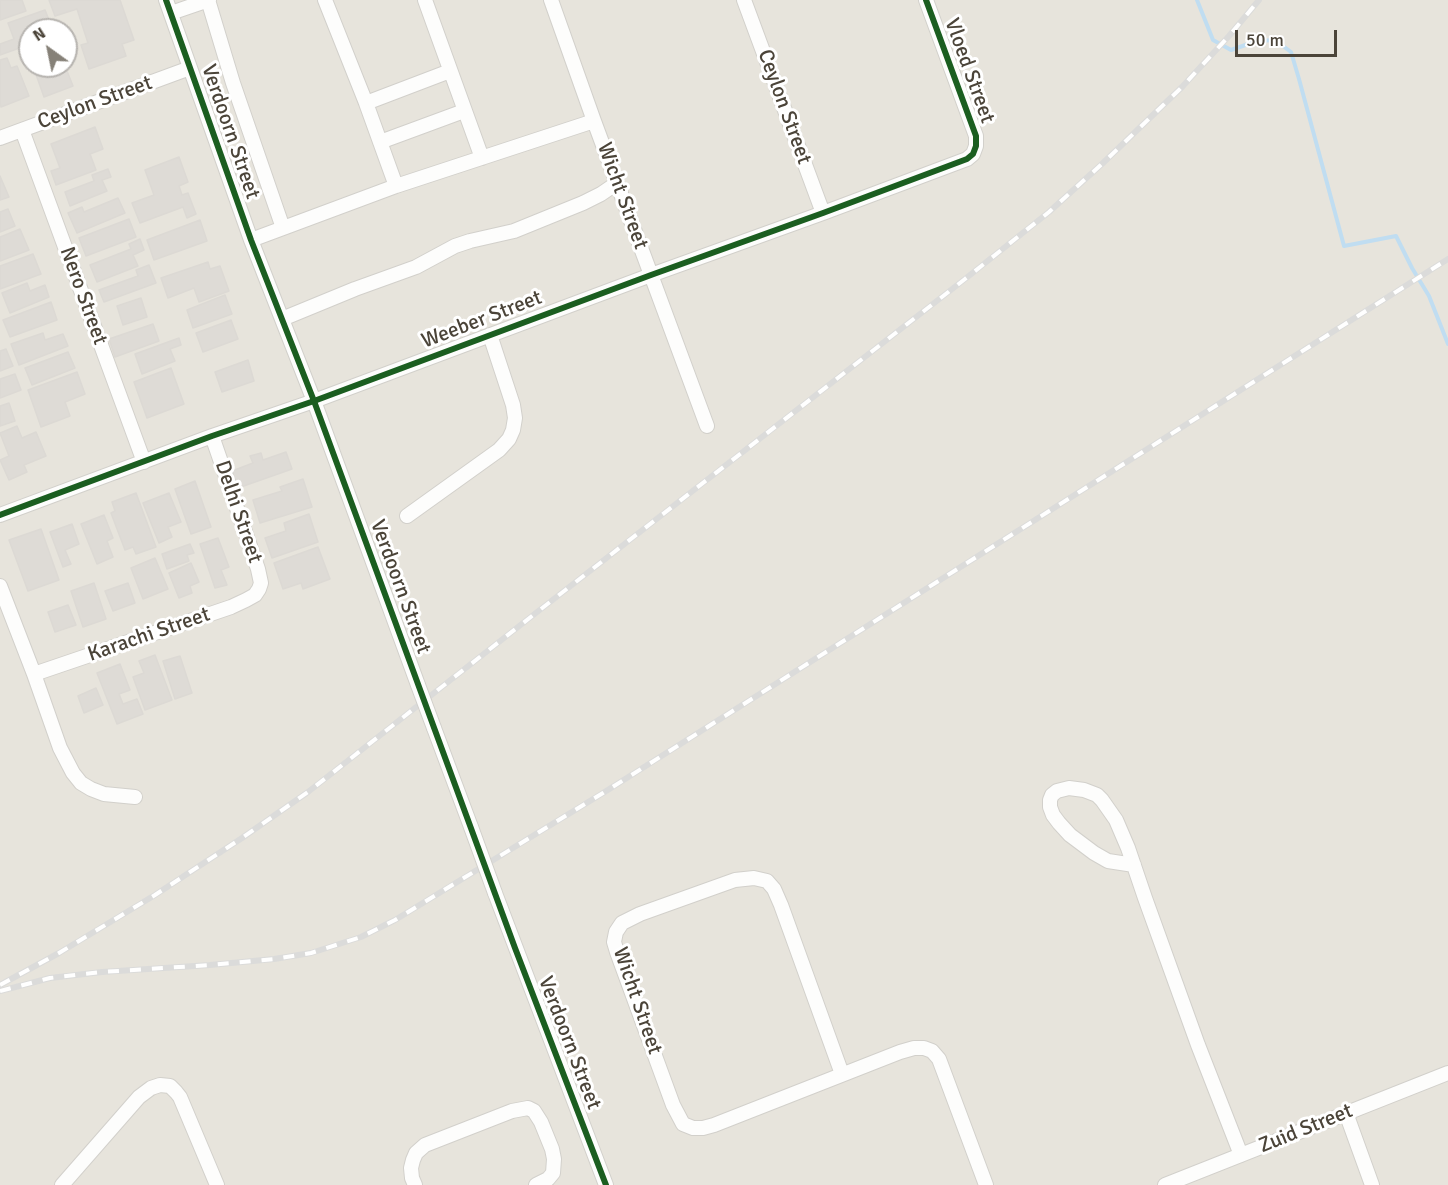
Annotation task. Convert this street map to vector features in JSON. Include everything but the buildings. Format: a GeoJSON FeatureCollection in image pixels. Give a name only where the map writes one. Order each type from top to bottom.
{"type":"FeatureCollection","features":[{"type":"Feature","properties":{"kind":"street"},"geometry":{"type":"LineString","coordinates":[[169,6],[208,0],[233,83],[283,228]]}},
{"type":"Feature","properties":{"kind":"street"},"geometry":{"type":"LineString","coordinates":[[325,0],[396,186]]}},
{"type":"Feature","properties":{"kind":"street"},"geometry":{"type":"LineString","coordinates":[[425,0],[482,158]]}},
{"type":"Feature","properties":{"kind":"street","name":"Wicht Street"},"geometry":{"type":"LineString","coordinates":[[551,0],[707,426]]}},
{"type":"Feature","properties":{"kind":"street","name":"Ceylon Street"},"geometry":{"type":"LineString","coordinates":[[744,0],[823,213]]}},
{"type":"Feature","properties":{"kind":"street","name":"Vloed Street"},"geometry":{"type":"LineString","coordinates":[[927,0],[976,136],[974,154]]}},
{"type":"Feature","properties":{"kind":"street","name":"Verdoorn Street"},"geometry":{"type":"LineString","coordinates":[[169,6],[251,240],[314,401],[495,893],[606,1185]]}},
{"type":"Feature","properties":{"kind":"street","name":"Ceylon Street"},"geometry":{"type":"LineString","coordinates":[[0,138],[190,68]]}},
{"type":"Feature","properties":{"kind":"street"},"geometry":{"type":"LineString","coordinates":[[366,103],[450,71]]}},
{"type":"Feature","properties":{"kind":"street"},"geometry":{"type":"LineString","coordinates":[[380,142],[465,111]]}},
{"type":"Feature","properties":{"kind":"street"},"geometry":{"type":"LineString","coordinates":[[251,240],[396,186],[594,121]]}},
{"type":"Feature","properties":{"kind":"street","name":"Nero Street"},"geometry":{"type":"LineString","coordinates":[[22,130],[144,462]]}},
{"type":"Feature","properties":{"kind":"street","name":"Weeber Street"},"geometry":{"type":"LineString","coordinates":[[0,515],[212,436],[314,401],[651,274],[958,164],[974,154]]}},
{"type":"Feature","properties":{"kind":"street"},"geometry":{"type":"LineString","coordinates":[[282,319],[416,267],[455,246],[514,231],[583,203],[601,195],[617,183]]}},
{"type":"Feature","properties":{"kind":"street"},"geometry":{"type":"LineString","coordinates":[[407,516],[499,450],[509,439],[513,430],[513,405],[490,335]]}},
{"type":"Feature","properties":{"kind":"street","name":"Delhi Street"},"geometry":{"type":"LineString","coordinates":[[212,436],[258,569],[261,583],[259,589]]}},
{"type":"Feature","properties":{"kind":"street"},"geometry":{"type":"LineString","coordinates":[[0,586],[67,764],[81,783],[91,789],[104,794],[135,797]]}},
{"type":"Feature","properties":{"kind":"street","name":"Karachi Street"},"geometry":{"type":"LineString","coordinates":[[34,674],[231,607],[255,595],[259,589]]}},
{"type":"Feature","properties":{"kind":"street"},"geometry":{"type":"LineString","coordinates":[[1134,865],[1108,861],[1080,843],[1053,815],[1050,807],[1052,795],[1069,788],[1097,795],[1116,820],[1123,834],[1198,1045],[1241,1155]]}},
{"type":"Feature","properties":{"kind":"street","name":"Wicht Street"},"geometry":{"type":"LineString","coordinates":[[842,1074],[781,905],[774,889],[767,881],[754,878],[735,880],[640,914],[622,923],[616,932],[614,942],[616,952],[673,1105],[683,1124],[693,1128],[714,1125],[900,1052],[924,1048],[937,1054],[986,1185]]}},
{"type":"Feature","properties":{"kind":"street","name":"Zuid Street"},"geometry":{"type":"LineString","coordinates":[[1174,1183],[1448,1073]]}},
{"type":"Feature","properties":{"kind":"street"},"geometry":{"type":"LineString","coordinates":[[62,1185],[139,1096],[160,1085],[170,1086],[180,1097],[217,1185]]}},
{"type":"Feature","properties":{"kind":"street"},"geometry":{"type":"LineString","coordinates":[[415,1185],[411,1168],[416,1153],[425,1144],[512,1111],[528,1108],[534,1111],[541,1122],[554,1159],[553,1173],[548,1179],[536,1185]]}},
{"type":"Feature","properties":{"kind":"street"},"geometry":{"type":"LineString","coordinates":[[1346,1113],[1372,1185]]}},
{"type":"Feature","properties":{"kind":"street"},"geometry":{"type":"LineString","coordinates":[[74,1171],[80,1185]]}},
{"type":"Feature","properties":{"kind":"shaded area"},"geometry":{"type":"Polygon","coordinates":[[[0,0],[1448,0],[1448,1185],[0,1185],[0,0]]]}},
{"type":"Feature","properties":{"kind":"waterway"},"geometry":{"type":"LineString","coordinates":[[1197,0],[1213,40],[1231,50],[1257,41],[1275,40],[1291,52],[1344,246],[1396,236],[1429,296],[1448,344]]}},
{"type":"Feature","properties":{"kind":"railway"},"geometry":{"type":"LineString","coordinates":[[0,985],[59,953],[155,895],[308,792],[965,279],[1049,212],[1103,163],[1182,87],[1259,0]]}},
{"type":"Feature","properties":{"kind":"railway"},"geometry":{"type":"LineString","coordinates":[[0,991],[50,978],[274,959],[311,953],[361,937],[395,920],[603,793],[1448,259]]}},
{"type":"Feature","properties":{"kind":"cycle path"},"geometry":{"type":"LineString","coordinates":[[166,0],[251,240],[314,401],[515,948],[606,1185]]}},
{"type":"Feature","properties":{"kind":"cycle path"},"geometry":{"type":"LineString","coordinates":[[0,515],[967,159],[973,154],[976,136],[926,0]]}}]}
